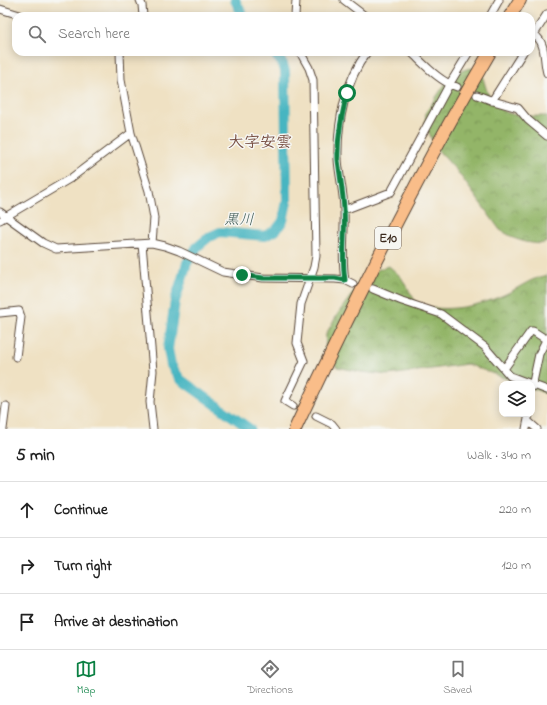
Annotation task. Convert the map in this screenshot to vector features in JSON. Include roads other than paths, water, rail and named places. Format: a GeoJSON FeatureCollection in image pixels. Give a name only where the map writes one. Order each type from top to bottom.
{"type":"FeatureCollection","features":[{"type":"Feature","properties":{"kind":"highway"},"geometry":{"type":"LineString","coordinates":[[512,12],[520,0]]}},
{"type":"Feature","properties":{"kind":"highway","name":"E10"},"geometry":{"type":"LineString","coordinates":[[295,429],[336,342],[392,232],[431,157],[488,56]]}},
{"type":"Feature","properties":{"kind":"street"},"geometry":{"type":"LineString","coordinates":[[140,0],[142,12]]}},
{"type":"Feature","properties":{"kind":"street"},"geometry":{"type":"LineString","coordinates":[[295,12],[296,0]]}},
{"type":"Feature","properties":{"kind":"street"},"geometry":{"type":"LineString","coordinates":[[344,0],[360,12]]}},
{"type":"Feature","properties":{"kind":"street"},"geometry":{"type":"LineString","coordinates":[[492,12],[499,0]]}},
{"type":"Feature","properties":{"kind":"street"},"geometry":{"type":"LineString","coordinates":[[0,9],[12,13]]}},
{"type":"Feature","properties":{"kind":"street"},"geometry":{"type":"LineString","coordinates":[[535,32],[547,14]]}},
{"type":"Feature","properties":{"kind":"street"},"geometry":{"type":"LineString","coordinates":[[535,38],[540,39],[543,45],[547,73]]}},
{"type":"Feature","properties":{"kind":"street"},"geometry":{"type":"LineString","coordinates":[[120,56],[121,80],[131,133],[149,191],[154,218],[152,243]]}},
{"type":"Feature","properties":{"kind":"street"},"geometry":{"type":"LineString","coordinates":[[293,406],[285,401],[304,361],[297,343],[301,304],[316,256],[313,80],[309,68],[302,56]]}},
{"type":"Feature","properties":{"kind":"street"},"geometry":{"type":"LineString","coordinates":[[345,280],[343,270],[344,210],[338,160],[339,136],[341,116],[353,73],[364,56]]}},
{"type":"Feature","properties":{"kind":"street"},"geometry":{"type":"LineString","coordinates":[[415,56],[432,72],[449,85],[457,87]]}},
{"type":"Feature","properties":{"kind":"street"},"geometry":{"type":"LineString","coordinates":[[344,210],[391,192],[449,85],[467,56]]}},
{"type":"Feature","properties":{"kind":"street"},"geometry":{"type":"LineString","coordinates":[[492,101],[520,56]]}},
{"type":"Feature","properties":{"kind":"street"},"geometry":{"type":"LineString","coordinates":[[477,95],[518,108],[528,120],[547,136]]}},
{"type":"Feature","properties":{"kind":"street"},"geometry":{"type":"LineString","coordinates":[[131,133],[71,178],[2,216],[43,243],[56,249],[152,243],[165,246],[223,272],[263,278],[335,278],[345,280],[353,284]]}},
{"type":"Feature","properties":{"kind":"street"},"geometry":{"type":"LineString","coordinates":[[142,244],[153,371],[150,402],[154,429]]}},
{"type":"Feature","properties":{"kind":"street"},"geometry":{"type":"LineString","coordinates":[[373,289],[402,301],[441,314],[485,347],[510,376],[522,381]]}},
{"type":"Feature","properties":{"kind":"street"},"geometry":{"type":"LineString","coordinates":[[0,313],[19,311],[21,317],[16,357]]}},
{"type":"Feature","properties":{"kind":"street"},"geometry":{"type":"LineString","coordinates":[[504,369],[531,331],[533,331],[547,339],[539,354],[533,381]]}},
{"type":"Feature","properties":{"kind":"street"},"geometry":{"type":"LineString","coordinates":[[535,386],[547,390]]}},
{"type":"Feature","properties":{"kind":"street"},"geometry":{"type":"LineString","coordinates":[[3,429],[6,406]]}},
{"type":"Feature","properties":{"kind":"street"},"geometry":{"type":"LineString","coordinates":[[316,416],[332,424],[336,429]]}},
{"type":"Feature","properties":{"kind":"street"},"geometry":{"type":"LineString","coordinates":[[526,429],[529,417]]}},
{"type":"Feature","properties":{"kind":"street"},"geometry":{"type":"LineString","coordinates":[[529,417],[537,429]]}},
{"type":"Feature","properties":{"kind":"waterway","name":"黒川"},"geometry":{"type":"LineString","coordinates":[[235,0],[241,12]]}},
{"type":"Feature","properties":{"kind":"waterway","name":"黒川"},"geometry":{"type":"LineString","coordinates":[[250,429],[180,379],[171,365],[168,349],[175,301],[187,263],[197,247],[209,237],[220,232],[265,236],[276,230],[283,221],[287,201],[285,71],[283,64],[276,56]]}},
{"type":"Feature","properties":{"kind":"tunnel"},"geometry":{"type":"LineString","coordinates":[[293,406],[316,416]]}},
{"type":"Feature","properties":{"kind":"district","name":"大字安雲"},"geometry":{"type":"Point","coordinates":[260,143]}}]}
